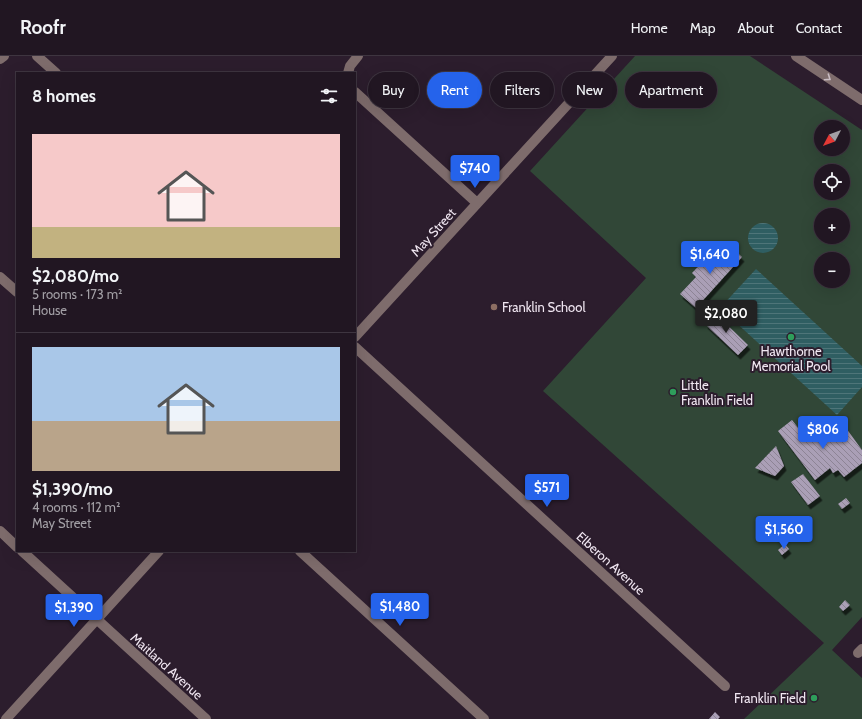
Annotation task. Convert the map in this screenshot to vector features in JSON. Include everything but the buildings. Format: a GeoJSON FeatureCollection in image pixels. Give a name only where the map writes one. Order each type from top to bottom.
{"type":"FeatureCollection","features":[{"type":"Feature","properties":{"kind":"street"},"geometry":{"type":"LineString","coordinates":[[0,59],[4,56]]}},
{"type":"Feature","properties":{"kind":"street"},"geometry":{"type":"LineString","coordinates":[[37,56],[55,72]]}},
{"type":"Feature","properties":{"kind":"street"},"geometry":{"type":"LineString","coordinates":[[348,72],[350,66],[358,56]]}},
{"type":"Feature","properties":{"kind":"street","name":"May Street"},"geometry":{"type":"LineString","coordinates":[[356,336],[612,56]]}},
{"type":"Feature","properties":{"kind":"street"},"geometry":{"type":"LineString","coordinates":[[796,56],[862,100]]}},
{"type":"Feature","properties":{"kind":"street"},"geometry":{"type":"LineString","coordinates":[[356,93],[477,203]]}},
{"type":"Feature","properties":{"kind":"street"},"geometry":{"type":"LineString","coordinates":[[0,277],[16,291]]}},
{"type":"Feature","properties":{"kind":"street","name":"Elberon Avenue"},"geometry":{"type":"LineString","coordinates":[[356,348],[725,686]]}},
{"type":"Feature","properties":{"kind":"street"},"geometry":{"type":"LineString","coordinates":[[0,531],[16,546]]}},
{"type":"Feature","properties":{"kind":"street","name":"Maitland Avenue"},"geometry":{"type":"LineString","coordinates":[[23,552],[206,719]]}},
{"type":"Feature","properties":{"kind":"street"},"geometry":{"type":"LineString","coordinates":[[6,719],[158,552]]}},
{"type":"Feature","properties":{"kind":"street"},"geometry":{"type":"LineString","coordinates":[[301,552],[484,719]]}},
{"type":"Feature","properties":{"kind":"shaded area"},"geometry":{"type":"Polygon","coordinates":[[[635,56],[750,56],[847,120],[814,120],[814,156],[850,156],[850,122],[862,130],[862,617],[832,650],[862,678],[862,719],[744,719],[824,643],[543,391],[646,278],[530,171],[588,108],[617,108],[617,76],[635,56]]]}},
{"type":"Feature","properties":{"kind":"shaded area"},"geometry":{"type":"Polygon","coordinates":[[[763,223],[774,227],[778,238],[774,249],[763,253],[752,249],[748,238],[752,227],[763,223]]]}},
{"type":"Feature","properties":{"kind":"shaded area","name":"Hawthorne Memorial Pool"},"geometry":{"type":"Polygon","coordinates":[[[756,269],[862,366],[862,387],[837,415],[720,308],[756,269]]]}},
{"type":"Feature","properties":{"kind":"place","name":"Franklin School"},"geometry":{"type":"Point","coordinates":[494,307]}},
{"type":"Feature","properties":{"kind":"place","name":"Hawthorne Memorial Pool"},"geometry":{"type":"Point","coordinates":[791,337]}},
{"type":"Feature","properties":{"kind":"place","name":"Little Franklin Field"},"geometry":{"type":"Point","coordinates":[673,392]}},
{"type":"Feature","properties":{"kind":"place","name":"Franklin Field"},"geometry":{"type":"Point","coordinates":[814,698]}}]}
